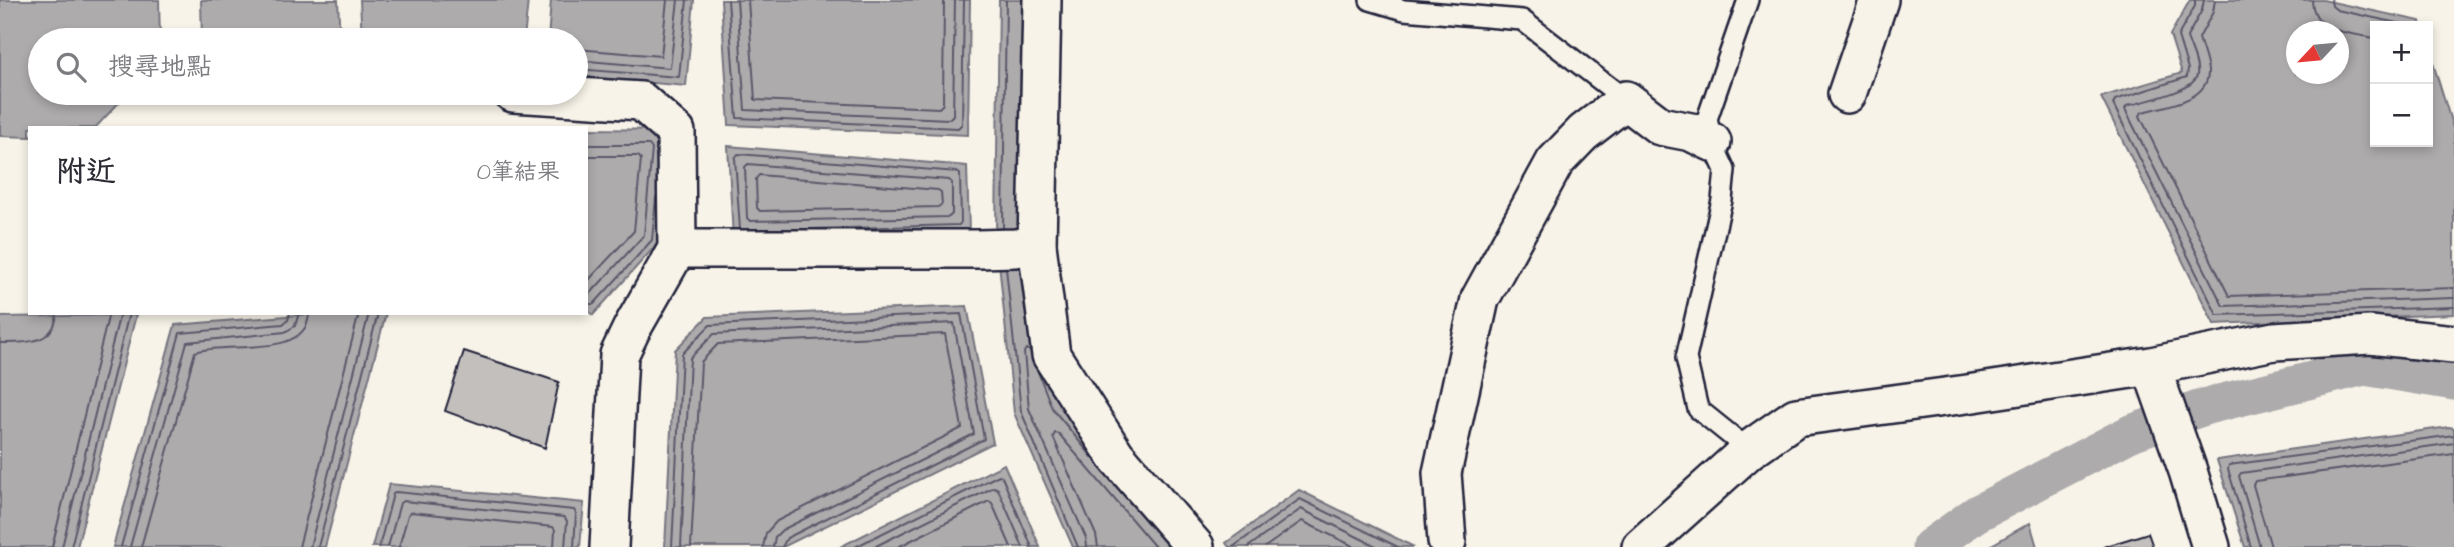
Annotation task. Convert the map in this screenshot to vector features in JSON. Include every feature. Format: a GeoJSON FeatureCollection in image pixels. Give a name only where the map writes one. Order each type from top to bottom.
{"type":"FeatureCollection","features":[{"type":"Feature","properties":{"kind":"street"},"geometry":{"type":"LineString","coordinates":[[1042,0],[1026,246],[1051,355],[1116,456],[1195,547]]}},
{"type":"Feature","properties":{"kind":"street"},"geometry":{"type":"LineString","coordinates":[[1847,94],[1879,0]]}},
{"type":"Feature","properties":{"kind":"street"},"geometry":{"type":"LineString","coordinates":[[588,98],[641,101],[676,132],[677,248],[619,355],[608,547]]}},
{"type":"Feature","properties":{"kind":"street"},"geometry":{"type":"LineString","coordinates":[[1447,541],[1442,473],[1480,299],[1555,162],[1583,133],[1626,100],[1660,126],[1690,132],[1712,142]]}},
{"type":"Feature","properties":{"kind":"street"},"geometry":{"type":"LineString","coordinates":[[677,248],[978,249],[1026,246]]}},
{"type":"Feature","properties":{"kind":"street"},"geometry":{"type":"LineString","coordinates":[[1641,547],[1749,450],[1796,417],[2151,366],[2274,341],[2370,335],[2454,344]]}},
{"type":"Feature","properties":{"kind":"street"},"geometry":{"type":"LineString","coordinates":[[2152,369],[2188,471],[2210,547]]}},
{"type":"Feature","properties":{"kind":"lane"},"geometry":{"type":"LineString","coordinates":[[1370,0],[1404,10],[1522,20],[1626,100]]}},
{"type":"Feature","properties":{"kind":"lane"},"geometry":{"type":"LineString","coordinates":[[1748,0],[1707,119],[1712,142],[1725,170],[1722,200],[1686,358],[1698,409],[1749,450]]}},
{"type":"Feature","properties":{"kind":"water"},"geometry":{"type":"Polygon","coordinates":[[[0,0],[159,0],[160,28],[28,28],[28,105],[117,105],[97,126],[28,126],[28,137],[0,136],[0,0]]]}},
{"type":"Feature","properties":{"kind":"water"},"geometry":{"type":"Polygon","coordinates":[[[201,0],[338,0],[339,28],[202,28],[201,0]]]}},
{"type":"Feature","properties":{"kind":"water"},"geometry":{"type":"Polygon","coordinates":[[[360,0],[528,0],[525,28],[361,28],[360,0]]]}},
{"type":"Feature","properties":{"kind":"water"},"geometry":{"type":"Polygon","coordinates":[[[551,0],[694,0],[686,86],[588,77],[588,28],[549,28],[551,0]]]}},
{"type":"Feature","properties":{"kind":"water"},"geometry":{"type":"Polygon","coordinates":[[[721,0],[970,0],[968,135],[729,125],[721,0]]]}},
{"type":"Feature","properties":{"kind":"water"},"geometry":{"type":"Polygon","coordinates":[[[999,0],[1033,0],[1032,310],[1189,547],[1073,547],[1014,413],[996,232],[999,0]]]}},
{"type":"Feature","properties":{"kind":"water"},"geometry":{"type":"Polygon","coordinates":[[[2190,0],[2323,0],[2420,21],[2370,21],[2370,147],[2433,147],[2433,63],[2454,131],[2454,314],[2214,324],[2101,97],[2182,73],[2170,35],[2190,0]]]}},
{"type":"Feature","properties":{"kind":"water"},"geometry":{"type":"Polygon","coordinates":[[[588,129],[670,130],[659,242],[593,315],[588,311],[588,129]]]}},
{"type":"Feature","properties":{"kind":"water"},"geometry":{"type":"Polygon","coordinates":[[[728,146],[967,166],[969,232],[733,238],[728,146]]]}},
{"type":"Feature","properties":{"kind":"water"},"geometry":{"type":"Polygon","coordinates":[[[967,306],[993,443],[783,547],[665,547],[675,350],[707,317],[967,306]]]}},
{"type":"Feature","properties":{"kind":"water"},"geometry":{"type":"Polygon","coordinates":[[[136,315],[77,547],[0,547],[0,317],[136,315]]]}},
{"type":"Feature","properties":{"kind":"water"},"geometry":{"type":"Polygon","coordinates":[[[299,315],[385,315],[325,547],[113,547],[175,325],[299,315]]]}},
{"type":"Feature","properties":{"kind":"water"},"geometry":{"type":"Polygon","coordinates":[[[2454,428],[2454,547],[2245,547],[2217,460],[2454,428]]]}},
{"type":"Feature","properties":{"kind":"water"},"geometry":{"type":"Polygon","coordinates":[[[1004,464],[1040,547],[840,547],[1004,464]]]}},
{"type":"Feature","properties":{"kind":"water"},"geometry":{"type":"Polygon","coordinates":[[[389,484],[584,503],[580,547],[372,547],[389,484]]]}},
{"type":"Feature","properties":{"kind":"water"},"geometry":{"type":"Polygon","coordinates":[[[1299,490],[1414,547],[1229,547],[1226,543],[1299,490]]]}},
{"type":"Feature","properties":{"kind":"water"},"geometry":{"type":"Polygon","coordinates":[[[2030,523],[2037,547],[1988,547],[2030,523]]]}},
{"type":"Feature","properties":{"kind":"building"},"geometry":{"type":"Polygon","coordinates":[[[464,351],[559,382],[545,448],[445,411],[464,351]]]}},
{"type":"Feature","properties":{"kind":"building"},"geometry":{"type":"Polygon","coordinates":[[[2148,533],[2153,547],[2103,547],[2148,533]]]}},
{"type":"Feature","properties":{"kind":"waterway"},"geometry":{"type":"LineString","coordinates":[[1930,547],[1976,514],[2131,433],[2207,406],[2364,367],[2454,382]]}}]}
